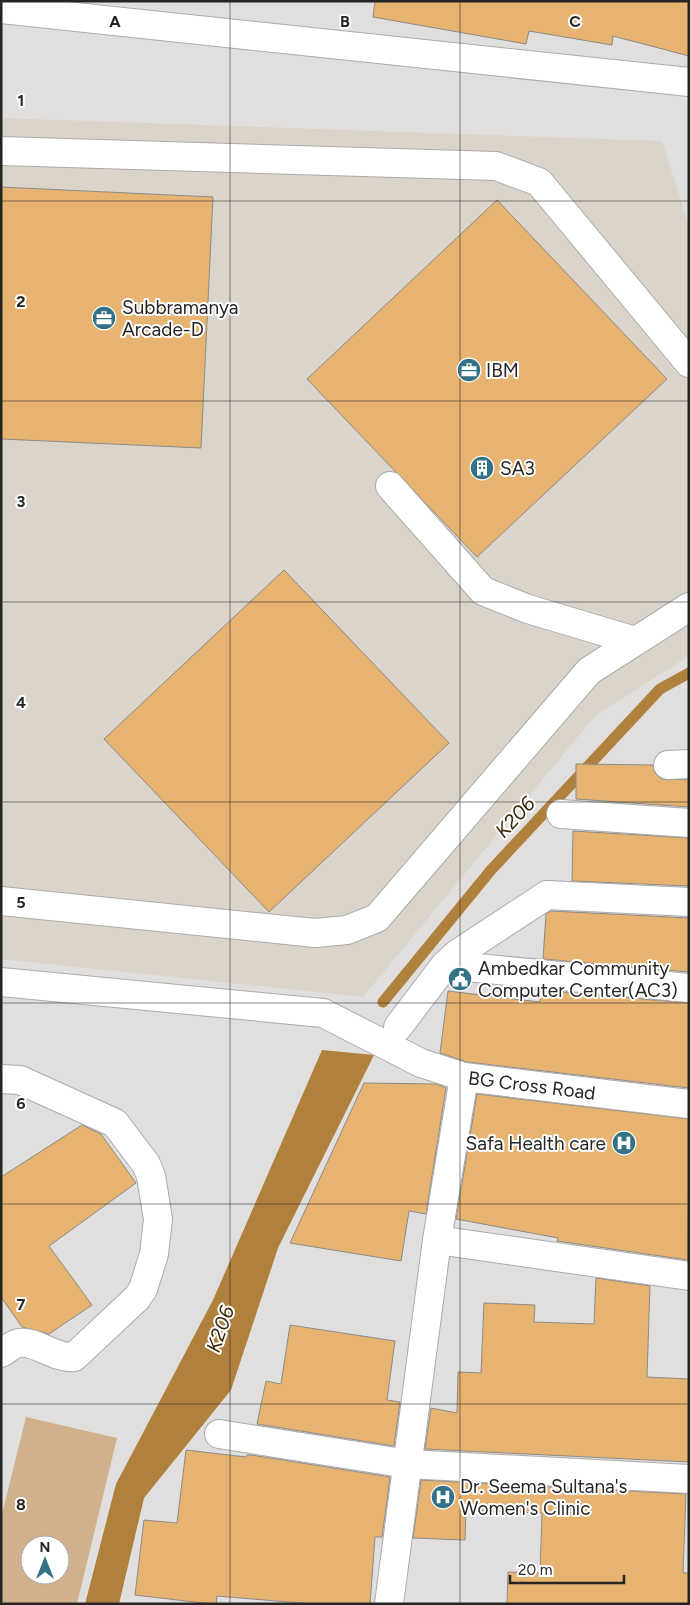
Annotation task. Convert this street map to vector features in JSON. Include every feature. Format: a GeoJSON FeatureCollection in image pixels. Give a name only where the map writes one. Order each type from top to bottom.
{"type":"FeatureCollection","features":[{"type":"Feature","properties":{"kind":"street"},"geometry":{"type":"LineString","coordinates":[[1,9],[67,9],[689,82]]}},
{"type":"Feature","properties":{"kind":"street"},"geometry":{"type":"LineString","coordinates":[[1,152],[496,166],[539,182],[689,363]]}},
{"type":"Feature","properties":{"kind":"street"},"geometry":{"type":"LineString","coordinates":[[390,486],[483,591],[528,609],[635,641]]}},
{"type":"Feature","properties":{"kind":"street"},"geometry":{"type":"LineString","coordinates":[[1,902],[315,933],[347,930],[377,918],[588,671],[689,607]]}},
{"type":"Feature","properties":{"kind":"street"},"geometry":{"type":"LineString","coordinates":[[561,814],[689,823]]}},
{"type":"Feature","properties":{"kind":"street"},"geometry":{"type":"LineString","coordinates":[[390,1035],[445,965],[457,954],[547,895],[689,902]]}},
{"type":"Feature","properties":{"kind":"street"},"geometry":{"type":"LineString","coordinates":[[445,965],[689,988]]}},
{"type":"Feature","properties":{"kind":"street","name":"BG Cross Road"},"geometry":{"type":"LineString","coordinates":[[1,982],[323,1013],[349,1026],[390,1035],[421,1063],[464,1077],[689,1104]]}},
{"type":"Feature","properties":{"kind":"street"},"geometry":{"type":"LineString","coordinates":[[389,1604],[437,1240],[464,1077]]}},
{"type":"Feature","properties":{"kind":"street"},"geometry":{"type":"LineString","coordinates":[[1,1079],[20,1080],[115,1123],[146,1164],[151,1176],[158,1219],[154,1254],[143,1289],[137,1298],[74,1357],[64,1358],[24,1343],[17,1343],[1,1353]]}},
{"type":"Feature","properties":{"kind":"street"},"geometry":{"type":"LineString","coordinates":[[437,1240],[689,1276]]}},
{"type":"Feature","properties":{"kind":"street"},"geometry":{"type":"LineString","coordinates":[[219,1434],[408,1464],[689,1479]]}},
{"type":"Feature","properties":{"kind":"shaded area"},"geometry":{"type":"Polygon","coordinates":[[[1,118],[662,141],[689,226],[689,656],[595,716],[363,997],[1,959],[1,118]]]}},
{"type":"Feature","properties":{"kind":"shaded area"},"geometry":{"type":"Polygon","coordinates":[[[26,1417],[117,1438],[77,1604],[1,1604],[1,1518],[26,1417]]]}},
{"type":"Feature","properties":{"kind":"water"},"geometry":{"type":"Polygon","coordinates":[[[322,1050],[374,1055],[278,1248],[231,1390],[144,1498],[119,1604],[85,1604],[116,1484],[213,1300],[322,1050]]]}},
{"type":"Feature","properties":{"kind":"building"},"geometry":{"type":"Polygon","coordinates":[[[375,1],[689,1],[689,56],[613,36],[612,45],[529,31],[526,44],[373,17],[375,1]]]}},
{"type":"Feature","properties":{"kind":"building","name":"Subbramanya Arcade-D"},"geometry":{"type":"Polygon","coordinates":[[[1,187],[213,197],[201,448],[1,439],[1,187]]]}},
{"type":"Feature","properties":{"kind":"building","name":"SA3"},"geometry":{"type":"Polygon","coordinates":[[[497,200],[667,379],[477,557],[307,379],[497,200]]]}},
{"type":"Feature","properties":{"kind":"building"},"geometry":{"type":"Polygon","coordinates":[[[284,570],[449,743],[269,912],[104,739],[284,570]]]}},
{"type":"Feature","properties":{"kind":"building"},"geometry":{"type":"Polygon","coordinates":[[[576,764],[653,765],[655,773],[661,779],[689,780],[689,807],[576,799],[576,764]]]}},
{"type":"Feature","properties":{"kind":"building"},"geometry":{"type":"Polygon","coordinates":[[[573,831],[689,838],[689,886],[572,881],[573,831]]]}},
{"type":"Feature","properties":{"kind":"building"},"geometry":{"type":"Polygon","coordinates":[[[551,911],[689,918],[689,972],[543,959],[546,914],[551,911]]]}},
{"type":"Feature","properties":{"kind":"building"},"geometry":{"type":"Polygon","coordinates":[[[541,990],[689,1003],[689,1088],[467,1062],[440,1053],[448,991],[540,1002],[541,990]]]}},
{"type":"Feature","properties":{"kind":"building"},"geometry":{"type":"Polygon","coordinates":[[[364,1083],[436,1084],[446,1088],[426,1214],[409,1211],[401,1261],[290,1243],[364,1083]]]}},
{"type":"Feature","properties":{"kind":"building"},"geometry":{"type":"Polygon","coordinates":[[[477,1094],[689,1119],[688,1260],[557,1241],[558,1238],[456,1219],[477,1094]]]}},
{"type":"Feature","properties":{"kind":"building"},"geometry":{"type":"Polygon","coordinates":[[[82,1125],[101,1134],[136,1183],[49,1246],[92,1305],[49,1334],[22,1327],[1,1297],[1,1177],[82,1125]]]}},
{"type":"Feature","properties":{"kind":"building"},"geometry":{"type":"Polygon","coordinates":[[[596,1278],[650,1286],[647,1377],[689,1379],[689,1462],[425,1449],[431,1408],[457,1413],[458,1372],[481,1373],[484,1303],[535,1305],[534,1322],[594,1324],[596,1278]]]}},
{"type":"Feature","properties":{"kind":"building"},"geometry":{"type":"Polygon","coordinates":[[[290,1325],[395,1341],[387,1400],[400,1402],[394,1446],[257,1424],[266,1381],[281,1384],[290,1325]]]}},
{"type":"Feature","properties":{"kind":"building"},"geometry":{"type":"Polygon","coordinates":[[[186,1450],[246,1457],[251,1455],[390,1477],[382,1537],[375,1537],[370,1604],[312,1604],[217,1596],[216,1604],[211,1604],[135,1595],[144,1520],[177,1523],[186,1450]]]}},
{"type":"Feature","properties":{"kind":"building"},"geometry":{"type":"Polygon","coordinates":[[[421,1480],[686,1494],[683,1573],[689,1573],[689,1604],[507,1604],[508,1572],[540,1573],[542,1513],[466,1510],[465,1540],[413,1538],[421,1480]]]}},
{"type":"Feature","properties":{"kind":"waterway","name":"K206"},"geometry":{"type":"LineString","coordinates":[[383,1002],[491,870],[660,689],[689,673]]}},
{"type":"Feature","properties":{"kind":"place","name":"Subbramanya Arcade-D"},"geometry":{"type":"Point","coordinates":[104,318]}},
{"type":"Feature","properties":{"kind":"place","name":"IBM"},"geometry":{"type":"Point","coordinates":[469,370]}},
{"type":"Feature","properties":{"kind":"place","name":"SA3"},"geometry":{"type":"Point","coordinates":[482,468]}},
{"type":"Feature","properties":{"kind":"place","name":"Ambedkar Community Computer Center(AC3)"},"geometry":{"type":"Point","coordinates":[460,979]}},
{"type":"Feature","properties":{"kind":"place","name":"Safa Health care"},"geometry":{"type":"Point","coordinates":[624,1143]}},
{"type":"Feature","properties":{"kind":"place","name":"Dr. Seema Sultana's Women's Clinic"},"geometry":{"type":"Point","coordinates":[443,1497]}}]}
